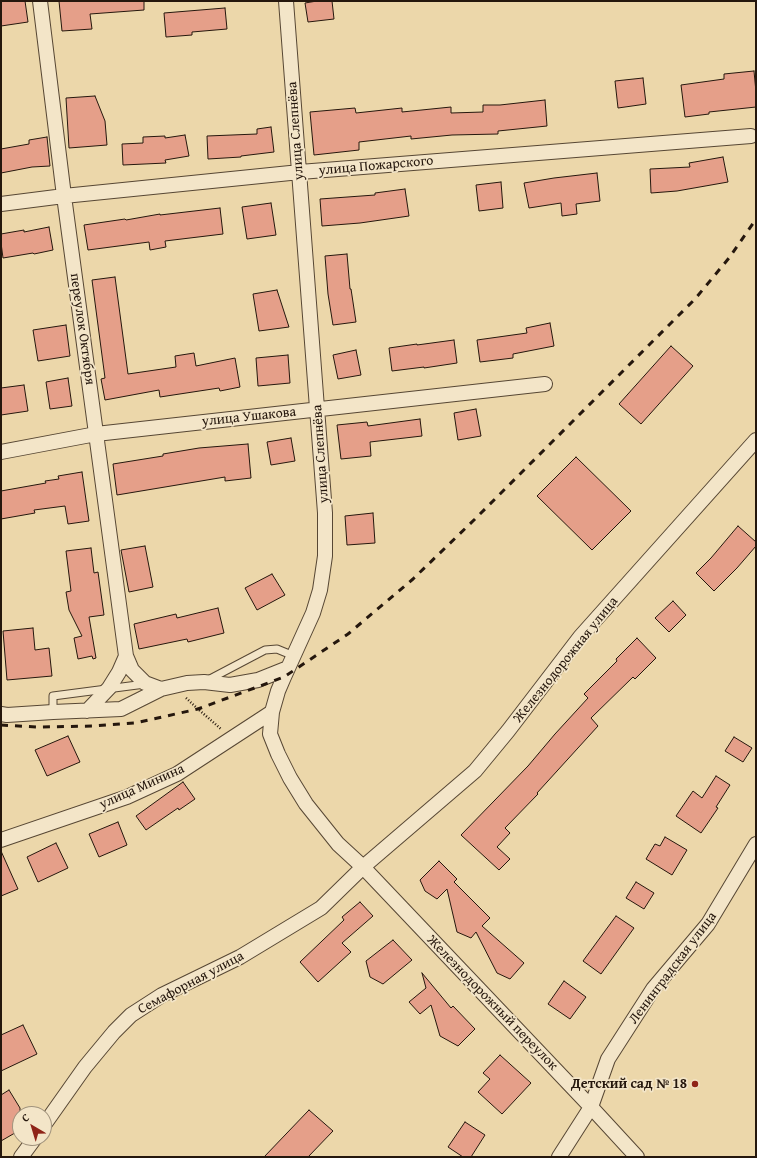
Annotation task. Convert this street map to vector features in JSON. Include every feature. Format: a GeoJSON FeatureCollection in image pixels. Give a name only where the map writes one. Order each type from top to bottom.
{"type":"FeatureCollection","features":[{"type":"Feature","properties":{"kind":"street","name":"переулок Октября"},"geometry":{"type":"LineString","coordinates":[[40,1],[64,196],[126,656],[132,670],[146,684],[161,689]]}},
{"type":"Feature","properties":{"kind":"street","name":"улица Слепнёва"},"geometry":{"type":"LineString","coordinates":[[286,1],[326,514],[325,556],[320,590],[313,613],[278,691],[272,712],[270,734],[290,778],[306,804],[338,844],[362,867]]}},
{"type":"Feature","properties":{"kind":"street","name":"улица Пожарского"},"geometry":{"type":"LineString","coordinates":[[1,204],[64,196],[300,172],[751,136]]}},
{"type":"Feature","properties":{"kind":"street","name":"улица Ушакова"},"geometry":{"type":"LineString","coordinates":[[1,452],[96,434],[546,384]]}},
{"type":"Feature","properties":{"kind":"street","name":"Железнодорожная улица"},"geometry":{"type":"LineString","coordinates":[[362,867],[475,771],[508,731],[580,637],[756,440]]}},
{"type":"Feature","properties":{"kind":"street"},"geometry":{"type":"LineString","coordinates":[[87,711],[109,688],[120,672],[126,656]]}},
{"type":"Feature","properties":{"kind":"street"},"geometry":{"type":"LineString","coordinates":[[1,714],[7,715],[121,709],[161,689],[187,683],[204,682],[230,685],[258,680],[288,668]]}},
{"type":"Feature","properties":{"kind":"street","name":"улица Минина"},"geometry":{"type":"LineString","coordinates":[[1,840],[127,797],[177,774],[272,712]]}},
{"type":"Feature","properties":{"kind":"street","name":"Ленинградская улица"},"geometry":{"type":"LineString","coordinates":[[559,1157],[591,1106],[608,1059],[654,989],[708,924],[756,844]]}},
{"type":"Feature","properties":{"kind":"street","name":"Железнодорожный переулок"},"geometry":{"type":"LineString","coordinates":[[362,867],[591,1106],[637,1157]]}},
{"type":"Feature","properties":{"kind":"street","name":"Семафорная улица"},"geometry":{"type":"LineString","coordinates":[[52,1114],[86,1067],[114,1032],[132,1016],[162,995],[240,957],[321,908],[362,867]]}},
{"type":"Feature","properties":{"kind":"street"},"geometry":{"type":"LineString","coordinates":[[21,1157],[29,1146]]}},
{"type":"Feature","properties":{"kind":"lane"},"geometry":{"type":"LineString","coordinates":[[204,682],[265,650],[277,649],[294,656]]}},
{"type":"Feature","properties":{"kind":"lane"},"geometry":{"type":"LineString","coordinates":[[53,712],[53,696],[146,684]]}},
{"type":"Feature","properties":{"kind":"path"},"geometry":{"type":"LineString","coordinates":[[175,686],[198,709],[232,738]]}},
{"type":"Feature","properties":{"kind":"building"},"geometry":{"type":"Polygon","coordinates":[[[1,1],[25,1],[28,22],[1,26],[1,1]]]}},
{"type":"Feature","properties":{"kind":"building"},"geometry":{"type":"Polygon","coordinates":[[[59,1],[144,1],[144,10],[90,14],[92,29],[62,31],[59,1]]]}},
{"type":"Feature","properties":{"kind":"building"},"geometry":{"type":"Polygon","coordinates":[[[332,1],[334,19],[308,22],[305,3],[332,1]]]}},
{"type":"Feature","properties":{"kind":"building"},"geometry":{"type":"Polygon","coordinates":[[[225,8],[227,29],[192,32],[192,35],[166,37],[164,13],[225,8]]]}},
{"type":"Feature","properties":{"kind":"building"},"geometry":{"type":"Polygon","coordinates":[[[754,71],[756,107],[709,112],[709,114],[685,117],[681,85],[724,79],[724,74],[754,71]]]}},
{"type":"Feature","properties":{"kind":"building"},"geometry":{"type":"Polygon","coordinates":[[[643,78],[646,104],[618,108],[615,81],[643,78]]]}},
{"type":"Feature","properties":{"kind":"building"},"geometry":{"type":"Polygon","coordinates":[[[95,96],[105,121],[107,145],[69,148],[66,98],[95,96]]]}},
{"type":"Feature","properties":{"kind":"building"},"geometry":{"type":"Polygon","coordinates":[[[545,100],[547,126],[498,131],[498,134],[452,135],[411,139],[411,136],[359,142],[359,150],[314,155],[310,112],[355,108],[356,113],[402,108],[402,112],[451,107],[451,113],[483,112],[483,105],[500,105],[545,100]]]}},
{"type":"Feature","properties":{"kind":"building"},"geometry":{"type":"Polygon","coordinates":[[[271,127],[274,152],[241,157],[208,159],[207,136],[257,134],[257,129],[271,127]]]}},
{"type":"Feature","properties":{"kind":"building"},"geometry":{"type":"Polygon","coordinates":[[[185,135],[189,156],[165,160],[166,163],[123,165],[122,144],[143,143],[143,137],[165,136],[165,138],[185,135]]]}},
{"type":"Feature","properties":{"kind":"building"},"geometry":{"type":"Polygon","coordinates":[[[47,137],[50,166],[32,167],[1,173],[1,149],[29,144],[29,140],[47,137]]]}},
{"type":"Feature","properties":{"kind":"building"},"geometry":{"type":"Polygon","coordinates":[[[723,157],[728,182],[677,191],[651,193],[650,169],[690,167],[689,163],[723,157]]]}},
{"type":"Feature","properties":{"kind":"building"},"geometry":{"type":"Polygon","coordinates":[[[597,173],[600,201],[576,204],[577,214],[562,216],[561,203],[529,208],[524,183],[597,173]]]}},
{"type":"Feature","properties":{"kind":"building"},"geometry":{"type":"Polygon","coordinates":[[[501,182],[503,208],[479,211],[476,185],[501,182]]]}},
{"type":"Feature","properties":{"kind":"building"},"geometry":{"type":"Polygon","coordinates":[[[405,189],[409,216],[360,223],[322,226],[320,199],[375,195],[375,193],[405,189]]]}},
{"type":"Feature","properties":{"kind":"building"},"geometry":{"type":"Polygon","coordinates":[[[271,203],[276,235],[247,239],[242,207],[271,203]]]}},
{"type":"Feature","properties":{"kind":"building"},"geometry":{"type":"Polygon","coordinates":[[[220,208],[223,234],[165,241],[166,247],[150,250],[149,242],[88,250],[84,225],[160,214],[220,208]]]}},
{"type":"Feature","properties":{"kind":"building"},"geometry":{"type":"Polygon","coordinates":[[[49,227],[53,250],[3,258],[1,234],[24,230],[24,232],[49,227]]]}},
{"type":"Feature","properties":{"kind":"building"},"geometry":{"type":"Polygon","coordinates":[[[347,254],[350,289],[356,322],[333,325],[328,294],[325,256],[347,254]]]}},
{"type":"Feature","properties":{"kind":"building"},"geometry":{"type":"Polygon","coordinates":[[[115,277],[128,374],[176,367],[175,356],[194,353],[196,366],[235,358],[240,387],[220,391],[219,388],[160,397],[159,390],[105,400],[101,379],[105,378],[92,280],[115,277]]]}},
{"type":"Feature","properties":{"kind":"building"},"geometry":{"type":"Polygon","coordinates":[[[277,290],[289,327],[259,331],[253,294],[277,290]]]}},
{"type":"Feature","properties":{"kind":"building"},"geometry":{"type":"Polygon","coordinates":[[[550,323],[554,346],[513,354],[513,358],[480,362],[477,340],[527,333],[526,328],[550,323]]]}},
{"type":"Feature","properties":{"kind":"building"},"geometry":{"type":"Polygon","coordinates":[[[66,325],[70,356],[38,361],[33,330],[66,325]]]}},
{"type":"Feature","properties":{"kind":"building"},"geometry":{"type":"Polygon","coordinates":[[[454,340],[457,363],[392,371],[389,348],[454,340]]]}},
{"type":"Feature","properties":{"kind":"building"},"geometry":{"type":"Polygon","coordinates":[[[671,346],[693,366],[641,424],[619,404],[671,346]]]}},
{"type":"Feature","properties":{"kind":"building"},"geometry":{"type":"Polygon","coordinates":[[[356,350],[361,375],[338,379],[333,355],[356,350]]]}},
{"type":"Feature","properties":{"kind":"building"},"geometry":{"type":"Polygon","coordinates":[[[288,355],[290,383],[258,386],[256,358],[288,355]]]}},
{"type":"Feature","properties":{"kind":"building"},"geometry":{"type":"Polygon","coordinates":[[[68,378],[72,406],[50,409],[46,382],[68,378]]]}},
{"type":"Feature","properties":{"kind":"building"},"geometry":{"type":"Polygon","coordinates":[[[24,385],[28,411],[1,415],[1,388],[24,385]]]}},
{"type":"Feature","properties":{"kind":"building"},"geometry":{"type":"Polygon","coordinates":[[[476,409],[481,436],[458,440],[454,413],[476,409]]]}},
{"type":"Feature","properties":{"kind":"building"},"geometry":{"type":"Polygon","coordinates":[[[420,419],[422,436],[370,442],[371,456],[341,459],[337,425],[367,422],[368,426],[420,419]]]}},
{"type":"Feature","properties":{"kind":"building"},"geometry":{"type":"Polygon","coordinates":[[[291,438],[295,461],[271,465],[267,442],[291,438]]]}},
{"type":"Feature","properties":{"kind":"building"},"geometry":{"type":"Polygon","coordinates":[[[248,444],[251,478],[225,481],[225,477],[117,495],[113,464],[163,456],[163,454],[199,448],[248,444]]]}},
{"type":"Feature","properties":{"kind":"building"},"geometry":{"type":"Polygon","coordinates":[[[576,457],[631,511],[592,550],[537,496],[576,457]]]}},
{"type":"Feature","properties":{"kind":"building"},"geometry":{"type":"Polygon","coordinates":[[[82,472],[89,521],[68,524],[65,506],[34,510],[35,513],[1,519],[1,491],[46,483],[45,481],[59,479],[58,476],[82,472]]]}},
{"type":"Feature","properties":{"kind":"building"},"geometry":{"type":"Polygon","coordinates":[[[373,513],[375,543],[347,545],[345,516],[373,513]]]}},
{"type":"Feature","properties":{"kind":"building"},"geometry":{"type":"Polygon","coordinates":[[[738,526],[756,542],[756,546],[714,591],[696,573],[738,526]]]}},
{"type":"Feature","properties":{"kind":"building"},"geometry":{"type":"Polygon","coordinates":[[[145,546],[153,587],[129,592],[121,550],[145,546]]]}},
{"type":"Feature","properties":{"kind":"building"},"geometry":{"type":"Polygon","coordinates":[[[91,548],[94,573],[98,572],[104,615],[89,617],[96,658],[93,659],[92,656],[78,659],[74,638],[82,636],[69,610],[66,592],[71,591],[66,551],[91,548]]]}},
{"type":"Feature","properties":{"kind":"building"},"geometry":{"type":"Polygon","coordinates":[[[272,574],[285,595],[257,610],[245,588],[272,574]]]}},
{"type":"Feature","properties":{"kind":"building"},"geometry":{"type":"Polygon","coordinates":[[[673,601],[686,615],[669,632],[655,618],[673,601]]]}},
{"type":"Feature","properties":{"kind":"building"},"geometry":{"type":"Polygon","coordinates":[[[218,608],[224,633],[188,642],[187,639],[139,649],[134,624],[176,614],[177,618],[218,608]]]}},
{"type":"Feature","properties":{"kind":"building"},"geometry":{"type":"Polygon","coordinates":[[[33,628],[35,650],[49,648],[52,676],[7,680],[3,631],[33,628]]]}},
{"type":"Feature","properties":{"kind":"building"},"geometry":{"type":"Polygon","coordinates":[[[637,638],[656,658],[635,679],[633,677],[591,718],[598,726],[537,793],[538,794],[505,828],[510,833],[497,847],[510,859],[499,870],[461,835],[528,766],[588,698],[584,694],[617,661],[616,659],[637,638]]]}},
{"type":"Feature","properties":{"kind":"building"},"geometry":{"type":"Polygon","coordinates":[[[68,736],[80,762],[47,776],[35,750],[68,736]]]}},
{"type":"Feature","properties":{"kind":"building"},"geometry":{"type":"Polygon","coordinates":[[[734,737],[752,748],[743,762],[725,751],[734,737]]]}},
{"type":"Feature","properties":{"kind":"building"},"geometry":{"type":"Polygon","coordinates":[[[716,776],[730,785],[716,807],[718,808],[701,833],[676,816],[693,791],[702,798],[716,776]]]}},
{"type":"Feature","properties":{"kind":"building"},"geometry":{"type":"Polygon","coordinates":[[[183,782],[195,799],[179,810],[178,808],[146,830],[136,816],[183,782]]]}},
{"type":"Feature","properties":{"kind":"building"},"geometry":{"type":"Polygon","coordinates":[[[118,822],[127,845],[99,857],[89,834],[118,822]]]}},
{"type":"Feature","properties":{"kind":"building"},"geometry":{"type":"Polygon","coordinates":[[[665,837],[687,850],[672,875],[646,859],[655,844],[660,846],[665,837]]]}},
{"type":"Feature","properties":{"kind":"building"},"geometry":{"type":"Polygon","coordinates":[[[56,843],[68,868],[38,882],[27,857],[56,843]]]}},
{"type":"Feature","properties":{"kind":"building"},"geometry":{"type":"Polygon","coordinates":[[[1,851],[18,889],[1,896],[1,851]]]}},
{"type":"Feature","properties":{"kind":"building"},"geometry":{"type":"Polygon","coordinates":[[[439,861],[457,879],[454,882],[490,918],[482,926],[524,963],[510,979],[497,973],[476,932],[471,938],[457,932],[447,889],[437,899],[425,891],[420,880],[439,861]]]}},
{"type":"Feature","properties":{"kind":"building"},"geometry":{"type":"Polygon","coordinates":[[[636,882],[654,893],[644,909],[626,898],[636,882]]]}},
{"type":"Feature","properties":{"kind":"building"},"geometry":{"type":"Polygon","coordinates":[[[360,902],[373,916],[342,943],[351,952],[318,982],[300,962],[344,920],[342,917],[360,902]]]}},
{"type":"Feature","properties":{"kind":"building"},"geometry":{"type":"Polygon","coordinates":[[[616,916],[634,928],[601,974],[583,961],[616,916]]]}},
{"type":"Feature","properties":{"kind":"building"},"geometry":{"type":"Polygon","coordinates":[[[393,940],[412,960],[383,984],[370,977],[366,961],[393,940]]]}},
{"type":"Feature","properties":{"kind":"building"},"geometry":{"type":"Polygon","coordinates":[[[422,973],[451,1008],[453,1006],[475,1029],[458,1046],[440,1036],[431,1005],[420,1014],[409,1002],[426,988],[422,973]]]}},
{"type":"Feature","properties":{"kind":"building"},"geometry":{"type":"Polygon","coordinates":[[[564,981],[586,997],[570,1019],[548,1004],[564,981]]]}},
{"type":"Feature","properties":{"kind":"building"},"geometry":{"type":"Polygon","coordinates":[[[23,1025],[37,1054],[1,1071],[1,1035],[23,1025]]]}},
{"type":"Feature","properties":{"kind":"building"},"geometry":{"type":"Polygon","coordinates":[[[500,1055],[531,1083],[502,1114],[478,1092],[490,1079],[483,1073],[500,1055]]]}},
{"type":"Feature","properties":{"kind":"building"},"geometry":{"type":"Polygon","coordinates":[[[9,1090],[19,1106],[12,1106],[12,1135],[1,1141],[1,1095],[9,1090]]]}},
{"type":"Feature","properties":{"kind":"building"},"geometry":{"type":"Polygon","coordinates":[[[309,1110],[333,1131],[308,1157],[264,1157],[309,1110]]]}},
{"type":"Feature","properties":{"kind":"building"},"geometry":{"type":"Polygon","coordinates":[[[465,1122],[485,1135],[471,1157],[463,1157],[448,1147],[465,1122]]]}},
{"type":"Feature","properties":{"kind":"railway"},"geometry":{"type":"LineString","coordinates":[[1,725],[38,727],[92,726],[135,723],[198,709],[284,677],[348,634],[413,579],[475,519],[695,299],[729,258],[756,219]]}},
{"type":"Feature","properties":{"kind":"place","name":"Детский сад № 18"},"geometry":{"type":"Point","coordinates":[695,1084]}}]}
